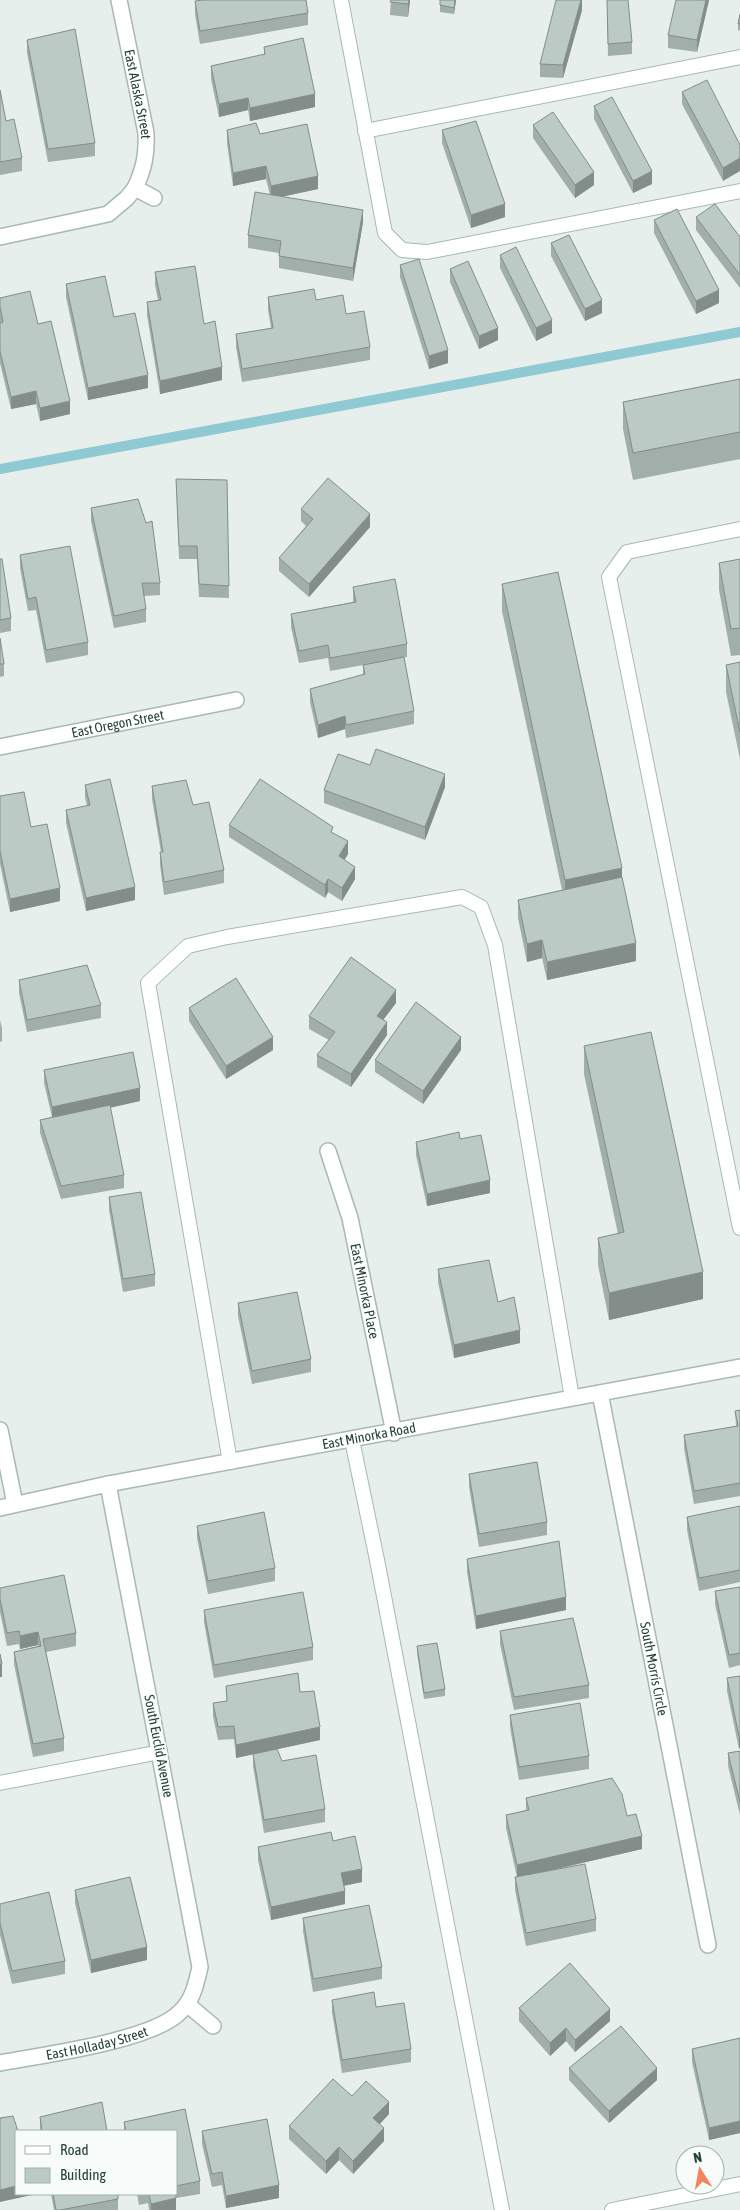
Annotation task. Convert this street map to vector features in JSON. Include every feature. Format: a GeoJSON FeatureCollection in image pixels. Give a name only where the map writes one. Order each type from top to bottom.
{"type":"FeatureCollection","features":[{"type":"Feature","properties":{"kind":"street","name":"East Alaska Street"},"geometry":{"type":"LineString","coordinates":[[0,237],[108,214],[128,198],[135,188],[143,170],[147,153],[146,133],[119,0]]}},
{"type":"Feature","properties":{"kind":"street"},"geometry":{"type":"LineString","coordinates":[[135,188],[154,198]]}},
{"type":"Feature","properties":{"kind":"street","name":"East Oregon Street"},"geometry":{"type":"LineString","coordinates":[[0,747],[236,700]]}},
{"type":"Feature","properties":{"kind":"street","name":"East Minorka Place"},"geometry":{"type":"LineString","coordinates":[[328,1151],[350,1218],[394,1433]]}},
{"type":"Feature","properties":{"kind":"street","name":"East Minorka Road"},"geometry":{"type":"LineString","coordinates":[[0,1508],[108,1484],[394,1433],[740,1367]]}},
{"type":"Feature","properties":{"kind":"street","name":"South Morris Circle"},"geometry":{"type":"LineString","coordinates":[[600,1393],[708,1945]]}},
{"type":"Feature","properties":{"kind":"street"},"geometry":{"type":"LineString","coordinates":[[0,1430],[15,1504]]}},
{"type":"Feature","properties":{"kind":"street","name":"South Euclid Avenue"},"geometry":{"type":"LineString","coordinates":[[108,1484],[200,1967],[194,1992],[186,2005]]}},
{"type":"Feature","properties":{"kind":"street"},"geometry":{"type":"LineString","coordinates":[[186,2005],[213,2026]]}},
{"type":"Feature","properties":{"kind":"street","name":"East Holladay Street"},"geometry":{"type":"LineString","coordinates":[[0,2063],[116,2040],[153,2030],[179,2014],[186,2005]]}},
{"type":"Feature","properties":{"kind":"lane"},"geometry":{"type":"LineString","coordinates":[[341,0],[385,233],[402,250],[427,252],[740,191]]}},
{"type":"Feature","properties":{"kind":"lane"},"geometry":{"type":"LineString","coordinates":[[365,131],[740,57]]}},
{"type":"Feature","properties":{"kind":"lane"},"geometry":{"type":"LineString","coordinates":[[740,529],[627,552],[609,577],[740,1228]]}},
{"type":"Feature","properties":{"kind":"lane"},"geometry":{"type":"LineString","coordinates":[[230,1462],[148,983],[188,946],[227,937],[462,897],[481,907],[495,945],[572,1398]]}},
{"type":"Feature","properties":{"kind":"lane"},"geometry":{"type":"LineString","coordinates":[[352,1440],[377,1560],[502,2210]]}},
{"type":"Feature","properties":{"kind":"lane"},"geometry":{"type":"LineString","coordinates":[[0,1783],[160,1752]]}},
{"type":"Feature","properties":{"kind":"lane"},"geometry":{"type":"LineString","coordinates":[[612,2210],[740,2184]]}},
{"type":"Feature","properties":{"kind":"building"},"geometry":{"type":"Polygon","coordinates":[[[306,0],[308,13],[200,31],[195,1],[306,0]]]}},
{"type":"Feature","properties":{"kind":"building"},"geometry":{"type":"Polygon","coordinates":[[[391,0],[409,0],[408,4],[390,2],[391,0]]]}},
{"type":"Feature","properties":{"kind":"building"},"geometry":{"type":"Polygon","coordinates":[[[440,0],[455,0],[454,8],[440,5],[440,0]]]}},
{"type":"Feature","properties":{"kind":"building"},"geometry":{"type":"Polygon","coordinates":[[[556,0],[581,0],[563,65],[540,64],[556,0]]]}},
{"type":"Feature","properties":{"kind":"building"},"geometry":{"type":"Polygon","coordinates":[[[607,0],[628,0],[632,42],[608,44],[607,0]]]}},
{"type":"Feature","properties":{"kind":"building"},"geometry":{"type":"Polygon","coordinates":[[[676,0],[706,0],[697,40],[668,35],[676,0]]]}},
{"type":"Feature","properties":{"kind":"building"},"geometry":{"type":"Polygon","coordinates":[[[75,29],[95,143],[48,149],[27,40],[75,29]]]}},
{"type":"Feature","properties":{"kind":"building"},"geometry":{"type":"Polygon","coordinates":[[[303,38],[315,94],[250,108],[248,98],[219,104],[211,66],[265,54],[264,47],[303,38]]]}},
{"type":"Feature","properties":{"kind":"building"},"geometry":{"type":"Polygon","coordinates":[[[707,80],[740,145],[740,158],[723,168],[682,92],[707,80]]]}},
{"type":"Feature","properties":{"kind":"building"},"geometry":{"type":"Polygon","coordinates":[[[0,90],[6,121],[14,119],[22,158],[0,162],[0,90]]]}},
{"type":"Feature","properties":{"kind":"building"},"geometry":{"type":"Polygon","coordinates":[[[612,97],[652,171],[633,181],[594,106],[612,97]]]}},
{"type":"Feature","properties":{"kind":"building"},"geometry":{"type":"Polygon","coordinates":[[[553,112],[594,172],[575,185],[533,125],[553,112]]]}},
{"type":"Feature","properties":{"kind":"building"},"geometry":{"type":"Polygon","coordinates":[[[476,121],[505,204],[471,215],[442,130],[476,121]]]}},
{"type":"Feature","properties":{"kind":"building"},"geometry":{"type":"Polygon","coordinates":[[[256,123],[260,134],[307,124],[318,176],[271,186],[266,166],[233,173],[227,130],[256,123]]]}},
{"type":"Feature","properties":{"kind":"building"},"geometry":{"type":"Polygon","coordinates":[[[255,192],[363,210],[353,268],[279,256],[281,241],[248,235],[255,192]]]}},
{"type":"Feature","properties":{"kind":"building"},"geometry":{"type":"Polygon","coordinates":[[[715,204],[740,237],[740,275],[696,217],[715,204]]]}},
{"type":"Feature","properties":{"kind":"building"},"geometry":{"type":"Polygon","coordinates":[[[677,209],[719,290],[696,301],[654,220],[677,209]]]}},
{"type":"Feature","properties":{"kind":"building"},"geometry":{"type":"Polygon","coordinates":[[[569,235],[602,300],[585,309],[551,243],[569,235]]]}},
{"type":"Feature","properties":{"kind":"building"},"geometry":{"type":"Polygon","coordinates":[[[516,247],[552,320],[536,328],[500,255],[516,247]]]}},
{"type":"Feature","properties":{"kind":"building"},"geometry":{"type":"Polygon","coordinates":[[[419,259],[448,350],[429,356],[400,265],[419,259]]]}},
{"type":"Feature","properties":{"kind":"building"},"geometry":{"type":"Polygon","coordinates":[[[468,261],[498,328],[479,336],[450,269],[468,261]]]}},
{"type":"Feature","properties":{"kind":"building"},"geometry":{"type":"Polygon","coordinates":[[[195,266],[204,324],[215,321],[222,367],[160,381],[147,302],[161,300],[155,272],[195,266]]]}},
{"type":"Feature","properties":{"kind":"building"},"geometry":{"type":"Polygon","coordinates":[[[105,276],[114,317],[135,313],[148,375],[88,388],[66,284],[105,276]]]}},
{"type":"Feature","properties":{"kind":"building"},"geometry":{"type":"Polygon","coordinates":[[[314,289],[316,300],[343,295],[346,314],[364,311],[370,347],[242,369],[236,334],[273,328],[268,297],[314,289]]]}},
{"type":"Feature","properties":{"kind":"building"},"geometry":{"type":"Polygon","coordinates":[[[30,291],[38,324],[51,321],[70,401],[40,408],[36,391],[11,397],[0,351],[0,323],[3,322],[0,298],[30,291]]]}},
{"type":"Feature","properties":{"kind":"building"},"geometry":{"type":"Polygon","coordinates":[[[740,379],[740,432],[633,453],[623,402],[740,379]]]}},
{"type":"Feature","properties":{"kind":"building"},"geometry":{"type":"Polygon","coordinates":[[[328,478],[370,514],[309,584],[279,558],[313,519],[301,509],[328,478]]]}},
{"type":"Feature","properties":{"kind":"building"},"geometry":{"type":"Polygon","coordinates":[[[176,479],[227,480],[229,586],[199,584],[197,546],[179,546],[176,479]]]}},
{"type":"Feature","properties":{"kind":"building"},"geometry":{"type":"Polygon","coordinates":[[[138,499],[146,523],[152,521],[160,583],[142,583],[146,609],[114,616],[91,508],[138,499]]]}},
{"type":"Feature","properties":{"kind":"building"},"geometry":{"type":"Polygon","coordinates":[[[70,546],[88,642],[46,650],[36,597],[28,599],[20,555],[70,546]]]}},
{"type":"Feature","properties":{"kind":"building"},"geometry":{"type":"Polygon","coordinates":[[[0,559],[2,559],[11,618],[0,620],[0,559]]]}},
{"type":"Feature","properties":{"kind":"building"},"geometry":{"type":"Polygon","coordinates":[[[740,559],[740,628],[731,629],[719,563],[740,559]]]}},
{"type":"Feature","properties":{"kind":"building"},"geometry":{"type":"Polygon","coordinates":[[[558,572],[622,868],[565,880],[502,584],[558,572]]]}},
{"type":"Feature","properties":{"kind":"building"},"geometry":{"type":"Polygon","coordinates":[[[395,579],[407,644],[330,658],[328,645],[299,651],[291,614],[356,602],[353,587],[395,579]]]}},
{"type":"Feature","properties":{"kind":"building"},"geometry":{"type":"Polygon","coordinates":[[[0,638],[4,664],[0,664],[0,638]]]}},
{"type":"Feature","properties":{"kind":"building"},"geometry":{"type":"Polygon","coordinates":[[[404,657],[414,711],[346,725],[345,716],[318,725],[310,689],[365,674],[363,665],[404,657]]]}},
{"type":"Feature","properties":{"kind":"building"},"geometry":{"type":"Polygon","coordinates":[[[740,662],[740,732],[726,665],[740,662]]]}},
{"type":"Feature","properties":{"kind":"building"},"geometry":{"type":"Polygon","coordinates":[[[376,749],[445,774],[425,827],[324,790],[338,754],[370,765],[376,749]]]}},
{"type":"Feature","properties":{"kind":"building"},"geometry":{"type":"Polygon","coordinates":[[[110,779],[135,887],[86,898],[66,810],[90,805],[85,785],[110,779]]]}},
{"type":"Feature","properties":{"kind":"building"},"geometry":{"type":"Polygon","coordinates":[[[260,779],[333,827],[331,832],[348,841],[339,856],[355,867],[342,888],[328,879],[325,885],[229,825],[260,779]]]}},
{"type":"Feature","properties":{"kind":"building"},"geometry":{"type":"Polygon","coordinates":[[[186,780],[193,805],[209,802],[224,870],[164,882],[160,852],[163,852],[152,786],[186,780]]]}},
{"type":"Feature","properties":{"kind":"building"},"geometry":{"type":"Polygon","coordinates":[[[24,792],[31,827],[47,824],[60,888],[10,899],[0,851],[0,796],[24,792]]]}},
{"type":"Feature","properties":{"kind":"building"},"geometry":{"type":"Polygon","coordinates":[[[622,877],[636,943],[547,962],[542,940],[527,944],[518,900],[622,877]]]}},
{"type":"Feature","properties":{"kind":"building"},"geometry":{"type":"Polygon","coordinates":[[[351,957],[396,990],[377,1016],[387,1022],[351,1074],[317,1055],[335,1032],[309,1016],[351,957]]]}},
{"type":"Feature","properties":{"kind":"building"},"geometry":{"type":"Polygon","coordinates":[[[87,965],[101,1005],[27,1020],[19,980],[87,965]]]}},
{"type":"Feature","properties":{"kind":"building"},"geometry":{"type":"Polygon","coordinates":[[[236,978],[273,1037],[226,1066],[189,1008],[236,978]]]}},
{"type":"Feature","properties":{"kind":"building"},"geometry":{"type":"Polygon","coordinates":[[[416,1002],[461,1037],[423,1091],[375,1060],[416,1002]]]}},
{"type":"Feature","properties":{"kind":"building"},"geometry":{"type":"Polygon","coordinates":[[[651,1032],[703,1272],[609,1293],[598,1238],[624,1232],[584,1046],[651,1032]]]}},
{"type":"Feature","properties":{"kind":"building"},"geometry":{"type":"Polygon","coordinates":[[[133,1052],[140,1088],[52,1107],[44,1070],[133,1052]]]}},
{"type":"Feature","properties":{"kind":"building"},"geometry":{"type":"Polygon","coordinates":[[[110,1105],[124,1175],[61,1186],[40,1120],[110,1105]]]}},
{"type":"Feature","properties":{"kind":"building"},"geometry":{"type":"Polygon","coordinates":[[[459,1132],[460,1139],[481,1135],[490,1180],[427,1194],[416,1142],[459,1132]]]}},
{"type":"Feature","properties":{"kind":"building"},"geometry":{"type":"Polygon","coordinates":[[[141,1192],[155,1274],[123,1279],[109,1197],[141,1192]]]}},
{"type":"Feature","properties":{"kind":"building"},"geometry":{"type":"Polygon","coordinates":[[[489,1260],[498,1302],[514,1297],[520,1330],[454,1345],[438,1269],[489,1260]]]}},
{"type":"Feature","properties":{"kind":"building"},"geometry":{"type":"Polygon","coordinates":[[[297,1292],[311,1359],[252,1371],[238,1303],[297,1292]]]}},
{"type":"Feature","properties":{"kind":"building"},"geometry":{"type":"Polygon","coordinates":[[[740,1410],[740,1483],[694,1491],[684,1435],[738,1426],[735,1411],[740,1410]]]}},
{"type":"Feature","properties":{"kind":"building"},"geometry":{"type":"Polygon","coordinates":[[[537,1462],[547,1522],[479,1534],[469,1474],[537,1462]]]}},
{"type":"Feature","properties":{"kind":"building"},"geometry":{"type":"Polygon","coordinates":[[[740,1506],[740,1570],[699,1578],[687,1517],[740,1506]]]}},
{"type":"Feature","properties":{"kind":"building"},"geometry":{"type":"Polygon","coordinates":[[[264,1512],[275,1568],[208,1581],[197,1526],[264,1512]]]}},
{"type":"Feature","properties":{"kind":"building"},"geometry":{"type":"Polygon","coordinates":[[[559,1541],[566,1597],[476,1616],[467,1559],[559,1541]]]}},
{"type":"Feature","properties":{"kind":"building"},"geometry":{"type":"Polygon","coordinates":[[[64,1575],[76,1633],[43,1639],[64,1738],[33,1744],[14,1652],[41,1646],[38,1632],[20,1636],[19,1631],[7,1633],[0,1599],[0,1588],[64,1575]]]}},
{"type":"Feature","properties":{"kind":"building"},"geometry":{"type":"Polygon","coordinates":[[[740,1587],[740,1653],[729,1655],[715,1591],[740,1587]]]}},
{"type":"Feature","properties":{"kind":"building"},"geometry":{"type":"Polygon","coordinates":[[[303,1592],[313,1647],[214,1665],[204,1610],[303,1592]]]}},
{"type":"Feature","properties":{"kind":"building"},"geometry":{"type":"Polygon","coordinates":[[[573,1618],[589,1685],[514,1697],[500,1631],[573,1618]]]}},
{"type":"Feature","properties":{"kind":"building"},"geometry":{"type":"Polygon","coordinates":[[[437,1643],[445,1689],[424,1693],[417,1646],[437,1643]]]}},
{"type":"Feature","properties":{"kind":"building"},"geometry":{"type":"Polygon","coordinates":[[[298,1673],[300,1692],[314,1691],[320,1727],[236,1745],[234,1726],[218,1727],[213,1703],[227,1701],[226,1686],[298,1673]]]}},
{"type":"Feature","properties":{"kind":"building"},"geometry":{"type":"Polygon","coordinates":[[[740,1676],[740,1736],[739,1736],[727,1678],[740,1676]]]}},
{"type":"Feature","properties":{"kind":"building"},"geometry":{"type":"Polygon","coordinates":[[[580,1703],[589,1756],[519,1767],[510,1715],[580,1703]]]}},
{"type":"Feature","properties":{"kind":"building"},"geometry":{"type":"Polygon","coordinates":[[[277,1749],[282,1761],[316,1755],[325,1809],[264,1820],[253,1754],[277,1749]]]}},
{"type":"Feature","properties":{"kind":"building"},"geometry":{"type":"Polygon","coordinates":[[[740,1751],[740,1802],[728,1753],[740,1751]]]}},
{"type":"Feature","properties":{"kind":"building"},"geometry":{"type":"Polygon","coordinates":[[[612,1778],[622,1794],[627,1816],[636,1814],[642,1836],[517,1865],[506,1815],[529,1810],[526,1798],[612,1778]]]}},
{"type":"Feature","properties":{"kind":"building"},"geometry":{"type":"Polygon","coordinates":[[[331,1832],[333,1841],[355,1836],[362,1869],[341,1873],[345,1891],[271,1907],[258,1847],[331,1832]]]}},
{"type":"Feature","properties":{"kind":"building"},"geometry":{"type":"Polygon","coordinates":[[[585,1864],[596,1919],[526,1933],[515,1877],[585,1864]]]}},
{"type":"Feature","properties":{"kind":"building"},"geometry":{"type":"Polygon","coordinates":[[[130,1877],[147,1947],[91,1960],[75,1890],[130,1877]]]}},
{"type":"Feature","properties":{"kind":"building"},"geometry":{"type":"Polygon","coordinates":[[[49,1892],[65,1961],[12,1971],[0,1923],[0,1904],[49,1892]]]}},
{"type":"Feature","properties":{"kind":"building"},"geometry":{"type":"Polygon","coordinates":[[[369,1905],[382,1967],[313,1979],[303,1918],[369,1905]]]}},
{"type":"Feature","properties":{"kind":"building"},"geometry":{"type":"Polygon","coordinates":[[[570,1963],[610,2009],[575,2040],[566,2028],[550,2043],[519,2008],[570,1963]]]}},
{"type":"Feature","properties":{"kind":"building"},"geometry":{"type":"Polygon","coordinates":[[[374,1992],[376,2007],[404,2003],[411,2049],[342,2060],[332,2000],[374,1992]]]}},
{"type":"Feature","properties":{"kind":"building"},"geometry":{"type":"Polygon","coordinates":[[[621,2026],[657,2068],[609,2111],[569,2068],[621,2026]]]}},
{"type":"Feature","properties":{"kind":"building"},"geometry":{"type":"Polygon","coordinates":[[[740,2038],[740,2121],[709,2128],[692,2049],[740,2038]]]}},
{"type":"Feature","properties":{"kind":"building"},"geometry":{"type":"Polygon","coordinates":[[[333,2079],[352,2096],[366,2081],[389,2102],[373,2118],[384,2128],[353,2161],[339,2147],[326,2161],[289,2126],[333,2079]]]}},
{"type":"Feature","properties":{"kind":"building"},"geometry":{"type":"Polygon","coordinates":[[[102,2102],[107,2130],[42,2130],[40,2117],[102,2102]]]}},
{"type":"Feature","properties":{"kind":"building"},"geometry":{"type":"Polygon","coordinates":[[[185,2109],[200,2181],[178,2186],[178,2130],[126,2130],[124,2122],[185,2109]]]}},
{"type":"Feature","properties":{"kind":"building"},"geometry":{"type":"Polygon","coordinates":[[[13,2116],[18,2130],[15,2130],[15,2186],[0,2190],[0,2118],[13,2116]]]}},
{"type":"Feature","properties":{"kind":"building"},"geometry":{"type":"Polygon","coordinates":[[[267,2119],[279,2185],[226,2196],[222,2172],[212,2174],[202,2131],[267,2119]]]}},
{"type":"Feature","properties":{"kind":"building"},"geometry":{"type":"Polygon","coordinates":[[[53,2195],[118,2195],[118,2199],[56,2210],[53,2195]]]}},
{"type":"Feature","properties":{"kind":"building"},"geometry":{"type":"Polygon","coordinates":[[[149,2195],[176,2195],[176,2198],[151,2204],[149,2195]]]}},
{"type":"Feature","properties":{"kind":"waterway"},"geometry":{"type":"LineString","coordinates":[[0,469],[740,332]]}}]}
